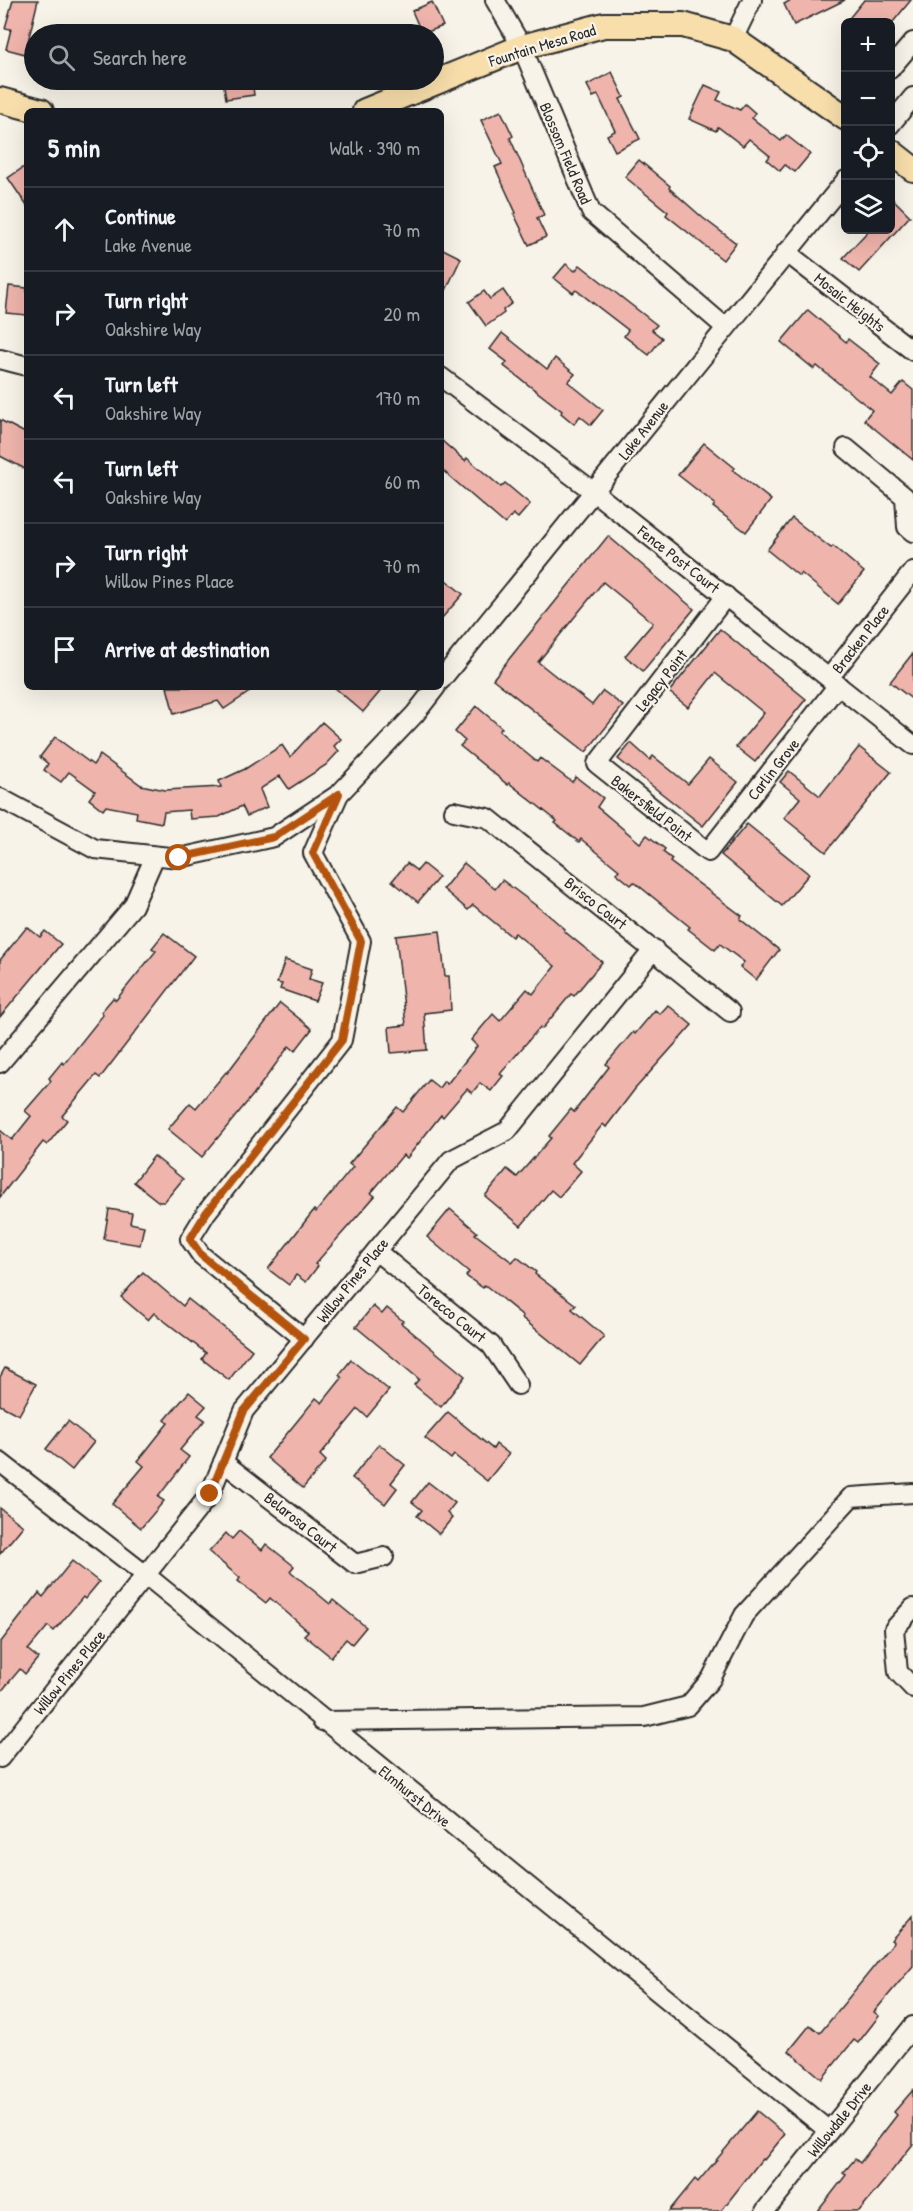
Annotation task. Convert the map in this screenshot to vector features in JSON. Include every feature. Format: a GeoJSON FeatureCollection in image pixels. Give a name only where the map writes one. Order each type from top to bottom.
{"type":"FeatureCollection","features":[{"type":"Feature","properties":{"kind":"main road","name":"Fountain Mesa Road"},"geometry":{"type":"LineString","coordinates":[[444,79],[522,47],[604,25],[683,25],[734,39],[841,108]]}},
{"type":"Feature","properties":{"kind":"main road","name":"Fountain Mesa Road"},"geometry":{"type":"LineString","coordinates":[[372,108],[417,90]]}},
{"type":"Feature","properties":{"kind":"main road"},"geometry":{"type":"LineString","coordinates":[[0,100],[30,108]]}},
{"type":"Feature","properties":{"kind":"main road"},"geometry":{"type":"LineString","coordinates":[[895,154],[913,169]]}},
{"type":"Feature","properties":{"kind":"street","name":"Blossom Field Road"},"geometry":{"type":"LineString","coordinates":[[495,0],[522,47],[591,212],[725,327]]}},
{"type":"Feature","properties":{"kind":"street"},"geometry":{"type":"LineString","coordinates":[[734,39],[752,0]]}},
{"type":"Feature","properties":{"kind":"street"},"geometry":{"type":"LineString","coordinates":[[895,64],[913,42]]}},
{"type":"Feature","properties":{"kind":"street"},"geometry":{"type":"LineString","coordinates":[[895,120],[913,97]]}},
{"type":"Feature","properties":{"kind":"street","name":"Lake Avenue"},"geometry":{"type":"LineString","coordinates":[[444,676],[841,186]]}},
{"type":"Feature","properties":{"kind":"street","name":"Mosaic Heights"},"geometry":{"type":"LineString","coordinates":[[786,252],[913,351]]}},
{"type":"Feature","properties":{"kind":"street"},"geometry":{"type":"LineString","coordinates":[[0,359],[24,365]]}},
{"type":"Feature","properties":{"kind":"street","name":"Fence Post Court"},"geometry":{"type":"LineString","coordinates":[[444,379],[594,492],[913,745]]}},
{"type":"Feature","properties":{"kind":"street"},"geometry":{"type":"LineString","coordinates":[[846,448],[905,497],[907,527],[913,532]]}},
{"type":"Feature","properties":{"kind":"street","name":"Bracken Place"},"geometry":{"type":"LineString","coordinates":[[834,682],[913,571]]}},
{"type":"Feature","properties":{"kind":"street","name":"Legacy Point"},"geometry":{"type":"LineString","coordinates":[[597,764],[726,596]]}},
{"type":"Feature","properties":{"kind":"street","name":"Carlin Grove"},"geometry":{"type":"LineString","coordinates":[[708,852],[834,682]]}},
{"type":"Feature","properties":{"kind":"street"},"geometry":{"type":"LineString","coordinates":[[0,798],[95,849],[179,858],[274,837],[339,794],[415,714],[434,690]]}},
{"type":"Feature","properties":{"kind":"street","name":"Bakersfield Point"},"geometry":{"type":"LineString","coordinates":[[597,764],[708,852]]}},
{"type":"Feature","properties":{"kind":"street"},"geometry":{"type":"LineString","coordinates":[[304,1339],[201,1255],[190,1239],[206,1213],[342,1040],[361,941],[313,853],[339,794]]}},
{"type":"Feature","properties":{"kind":"street","name":"Brisco Court"},"geometry":{"type":"LineString","coordinates":[[454,811],[488,818],[730,1012]]}},
{"type":"Feature","properties":{"kind":"street"},"geometry":{"type":"LineString","coordinates":[[0,1064],[133,906],[154,856]]}},
{"type":"Feature","properties":{"kind":"street","name":"Willow Pines Place"},"geometry":{"type":"LineString","coordinates":[[0,1758],[210,1494],[244,1411],[451,1160],[507,1131],[654,949]]}},
{"type":"Feature","properties":{"kind":"street","name":"Torecco Court"},"geometry":{"type":"LineString","coordinates":[[376,1251],[491,1345],[518,1385]]}},
{"type":"Feature","properties":{"kind":"street","name":"Elmhurst Drive"},"geometry":{"type":"LineString","coordinates":[[0,1462],[147,1576],[322,1721],[829,2131]]}},
{"type":"Feature","properties":{"kind":"street","name":"Belarosa Court"},"geometry":{"type":"LineString","coordinates":[[223,1462],[355,1564],[384,1557]]}},
{"type":"Feature","properties":{"kind":"street"},"geometry":{"type":"LineString","coordinates":[[322,1721],[644,1717],[688,1706],[711,1679],[744,1615],[851,1497],[913,1493]]}},
{"type":"Feature","properties":{"kind":"street"},"geometry":{"type":"LineString","coordinates":[[913,1608],[894,1629],[898,1672],[913,1688]]}},
{"type":"Feature","properties":{"kind":"street","name":"Willowdale Drive"},"geometry":{"type":"LineString","coordinates":[[765,2211],[913,2026]]}},
{"type":"Feature","properties":{"kind":"building"},"geometry":{"type":"Polygon","coordinates":[[[13,0],[38,0],[32,24],[24,24],[24,54],[6,49],[11,29],[5,28],[13,0]]]}},
{"type":"Feature","properties":{"kind":"building"},"geometry":{"type":"Polygon","coordinates":[[[791,0],[845,0],[794,25],[784,4],[791,0]]]}},
{"type":"Feature","properties":{"kind":"building"},"geometry":{"type":"Polygon","coordinates":[[[864,0],[911,0],[895,20],[849,18],[864,0]]]}},
{"type":"Feature","properties":{"kind":"building"},"geometry":{"type":"Polygon","coordinates":[[[432,2],[442,24],[418,24],[412,11],[432,2]]]}},
{"type":"Feature","properties":{"kind":"building"},"geometry":{"type":"Polygon","coordinates":[[[612,72],[624,97],[620,99],[640,139],[615,151],[607,135],[615,131],[598,95],[593,97],[587,85],[612,72]]]}},
{"type":"Feature","properties":{"kind":"building"},"geometry":{"type":"Polygon","coordinates":[[[705,85],[721,92],[717,100],[740,110],[745,104],[755,113],[752,118],[781,141],[786,135],[810,154],[795,172],[785,165],[780,171],[767,160],[770,156],[749,139],[743,146],[718,127],[716,131],[689,119],[705,85]]]}},
{"type":"Feature","properties":{"kind":"building"},"geometry":{"type":"Polygon","coordinates":[[[225,90],[253,90],[254,95],[226,99],[225,90]]]}},
{"type":"Feature","properties":{"kind":"building"},"geometry":{"type":"Polygon","coordinates":[[[501,111],[513,136],[510,138],[544,215],[537,218],[546,237],[529,245],[495,167],[502,164],[481,120],[501,111]]]}},
{"type":"Feature","properties":{"kind":"building"},"geometry":{"type":"Polygon","coordinates":[[[639,160],[703,218],[736,243],[723,260],[666,215],[668,212],[625,177],[639,160]]]}},
{"type":"Feature","properties":{"kind":"building"},"geometry":{"type":"Polygon","coordinates":[[[24,167],[24,202],[8,178],[24,167]]]}},
{"type":"Feature","properties":{"kind":"building"},"geometry":{"type":"Polygon","coordinates":[[[895,201],[910,216],[895,232],[895,201]]]}},
{"type":"Feature","properties":{"kind":"building"},"geometry":{"type":"Polygon","coordinates":[[[865,234],[894,234],[859,272],[843,258],[865,234]]]}},
{"type":"Feature","properties":{"kind":"building"},"geometry":{"type":"Polygon","coordinates":[[[444,250],[461,258],[444,295],[444,250]]]}},
{"type":"Feature","properties":{"kind":"building"},"geometry":{"type":"Polygon","coordinates":[[[566,264],[575,271],[580,265],[657,325],[652,330],[662,338],[649,355],[624,336],[628,330],[576,290],[573,293],[554,278],[566,264]]]}},
{"type":"Feature","properties":{"kind":"building"},"geometry":{"type":"Polygon","coordinates":[[[9,286],[24,288],[24,315],[6,313],[9,286]]]}},
{"type":"Feature","properties":{"kind":"building"},"geometry":{"type":"Polygon","coordinates":[[[503,290],[512,303],[503,310],[504,313],[486,326],[469,302],[484,291],[490,299],[503,290]]]}},
{"type":"Feature","properties":{"kind":"building"},"geometry":{"type":"Polygon","coordinates":[[[808,310],[846,342],[848,339],[880,364],[870,377],[892,395],[903,382],[913,390],[913,460],[864,420],[872,410],[817,366],[814,369],[781,342],[808,310]]]}},
{"type":"Feature","properties":{"kind":"building"},"geometry":{"type":"Polygon","coordinates":[[[502,333],[547,369],[555,358],[575,374],[568,382],[603,410],[591,425],[580,416],[574,424],[561,413],[562,411],[504,366],[507,362],[490,349],[502,333]]]}},
{"type":"Feature","properties":{"kind":"building"},"geometry":{"type":"Polygon","coordinates":[[[0,420],[24,432],[24,468],[0,456],[0,420]]]}},
{"type":"Feature","properties":{"kind":"building"},"geometry":{"type":"Polygon","coordinates":[[[444,443],[465,461],[467,458],[501,487],[505,483],[530,504],[518,518],[513,514],[505,524],[444,472],[444,443]]]}},
{"type":"Feature","properties":{"kind":"building"},"geometry":{"type":"Polygon","coordinates":[[[704,443],[771,500],[746,532],[713,507],[715,504],[678,475],[704,443]]]}},
{"type":"Feature","properties":{"kind":"building"},"geometry":{"type":"Polygon","coordinates":[[[792,518],[831,548],[833,546],[864,572],[838,604],[801,573],[799,576],[767,550],[792,518]]]}},
{"type":"Feature","properties":{"kind":"building"},"geometry":{"type":"Polygon","coordinates":[[[608,536],[694,609],[643,671],[625,656],[653,623],[603,582],[538,662],[592,705],[603,691],[623,706],[586,752],[493,679],[608,536]]]}},
{"type":"Feature","properties":{"kind":"building"},"geometry":{"type":"Polygon","coordinates":[[[444,578],[463,594],[444,616],[444,578]]]}},
{"type":"Feature","properties":{"kind":"building"},"geometry":{"type":"Polygon","coordinates":[[[720,629],[806,699],[755,762],[736,747],[764,713],[715,673],[688,707],[669,692],[720,629]]]}},
{"type":"Feature","properties":{"kind":"building"},"geometry":{"type":"Polygon","coordinates":[[[913,653],[913,700],[890,682],[913,653]]]}},
{"type":"Feature","properties":{"kind":"building"},"geometry":{"type":"Polygon","coordinates":[[[168,690],[252,690],[224,709],[218,701],[174,714],[168,690]]]}},
{"type":"Feature","properties":{"kind":"building"},"geometry":{"type":"Polygon","coordinates":[[[337,690],[381,690],[363,712],[337,690]]]}},
{"type":"Feature","properties":{"kind":"building"},"geometry":{"type":"Polygon","coordinates":[[[476,706],[502,728],[499,731],[537,762],[540,758],[572,782],[576,777],[603,798],[597,807],[640,843],[647,835],[665,849],[663,852],[672,859],[670,862],[742,916],[740,919],[779,950],[756,980],[740,967],[744,962],[720,944],[715,950],[634,882],[631,885],[616,873],[619,870],[581,839],[579,842],[555,823],[557,821],[460,746],[465,741],[455,732],[476,706]]]}},
{"type":"Feature","properties":{"kind":"building"},"geometry":{"type":"Polygon","coordinates":[[[322,722],[341,739],[334,746],[339,751],[326,765],[289,789],[280,776],[260,789],[267,807],[247,816],[242,806],[219,817],[190,819],[189,810],[164,812],[162,823],[136,818],[137,812],[106,806],[103,810],[89,799],[95,791],[69,772],[61,782],[44,770],[48,764],[40,757],[55,737],[93,765],[100,755],[141,785],[165,790],[221,787],[219,781],[245,769],[282,745],[290,757],[322,722]]]}},
{"type":"Feature","properties":{"kind":"building"},"geometry":{"type":"Polygon","coordinates":[[[631,743],[650,760],[653,756],[688,784],[709,759],[738,782],[703,826],[618,759],[631,743]]]}},
{"type":"Feature","properties":{"kind":"building"},"geometry":{"type":"Polygon","coordinates":[[[859,747],[891,772],[826,852],[784,818],[800,798],[780,782],[789,771],[820,796],[859,747]]]}},
{"type":"Feature","properties":{"kind":"building"},"geometry":{"type":"Polygon","coordinates":[[[747,824],[809,874],[782,906],[721,855],[747,824]]]}},
{"type":"Feature","properties":{"kind":"building"},"geometry":{"type":"Polygon","coordinates":[[[407,863],[417,871],[423,864],[439,877],[418,902],[392,881],[407,863]]]}},
{"type":"Feature","properties":{"kind":"building"},"geometry":{"type":"Polygon","coordinates":[[[464,863],[495,889],[502,880],[546,913],[602,962],[574,996],[571,994],[542,1029],[540,1027],[500,1074],[503,1076],[491,1091],[480,1083],[472,1093],[467,1089],[443,1117],[441,1115],[407,1158],[403,1155],[371,1193],[375,1196],[315,1264],[318,1266],[306,1282],[296,1275],[289,1285],[268,1269],[314,1210],[316,1212],[353,1167],[349,1164],[397,1107],[403,1112],[429,1080],[439,1088],[444,1081],[447,1084],[477,1046],[471,1040],[493,1014],[500,1021],[527,989],[533,994],[555,966],[515,933],[512,937],[473,905],[468,910],[443,889],[464,863]]]}},
{"type":"Feature","properties":{"kind":"building"},"geometry":{"type":"Polygon","coordinates":[[[27,927],[40,937],[45,931],[61,944],[0,1017],[0,960],[27,927]]]}},
{"type":"Feature","properties":{"kind":"building"},"geometry":{"type":"Polygon","coordinates":[[[440,931],[445,976],[449,976],[451,1010],[424,1013],[427,1050],[391,1053],[389,1027],[406,1025],[396,936],[440,931]]]}},
{"type":"Feature","properties":{"kind":"building"},"geometry":{"type":"Polygon","coordinates":[[[164,933],[194,956],[100,1078],[96,1075],[62,1116],[67,1120],[47,1145],[43,1142],[0,1197],[0,1130],[12,1140],[31,1116],[25,1111],[51,1081],[49,1078],[62,1062],[64,1064],[103,1015],[101,1012],[113,998],[116,1000],[156,951],[152,948],[164,933]]]}},
{"type":"Feature","properties":{"kind":"building"},"geometry":{"type":"Polygon","coordinates":[[[285,960],[312,969],[309,979],[322,983],[315,1001],[280,989],[282,984],[277,983],[285,960]]]}},
{"type":"Feature","properties":{"kind":"building"},"geometry":{"type":"Polygon","coordinates":[[[280,1003],[312,1029],[295,1051],[289,1046],[253,1095],[202,1157],[168,1129],[190,1103],[196,1108],[227,1073],[280,1003]]]}},
{"type":"Feature","properties":{"kind":"building"},"geometry":{"type":"Polygon","coordinates":[[[668,1005],[692,1025],[635,1089],[606,1127],[603,1124],[572,1163],[581,1171],[559,1197],[551,1190],[521,1226],[485,1196],[507,1169],[517,1177],[551,1138],[549,1136],[571,1109],[574,1112],[609,1067],[606,1064],[633,1032],[635,1034],[655,1010],[660,1014],[668,1005]]]}},
{"type":"Feature","properties":{"kind":"building"},"geometry":{"type":"Polygon","coordinates":[[[154,1156],[183,1179],[164,1202],[159,1202],[134,1182],[154,1156]]]}},
{"type":"Feature","properties":{"kind":"building"},"geometry":{"type":"Polygon","coordinates":[[[109,1209],[132,1213],[130,1223],[144,1226],[140,1245],[104,1239],[109,1209]]]}},
{"type":"Feature","properties":{"kind":"building"},"geometry":{"type":"Polygon","coordinates":[[[450,1209],[477,1232],[475,1234],[512,1262],[517,1257],[536,1272],[535,1274],[576,1305],[572,1309],[604,1336],[580,1365],[485,1285],[483,1288],[466,1276],[469,1272],[427,1237],[450,1209]]]}},
{"type":"Feature","properties":{"kind":"building"},"geometry":{"type":"Polygon","coordinates":[[[143,1272],[183,1306],[188,1299],[252,1350],[229,1380],[202,1359],[206,1353],[154,1313],[148,1320],[121,1297],[143,1272]]]}},
{"type":"Feature","properties":{"kind":"building"},"geometry":{"type":"Polygon","coordinates":[[[373,1306],[382,1314],[387,1308],[403,1321],[401,1323],[465,1376],[441,1407],[414,1385],[419,1379],[356,1327],[373,1306]]]}},
{"type":"Feature","properties":{"kind":"building"},"geometry":{"type":"Polygon","coordinates":[[[351,1360],[389,1390],[367,1417],[358,1409],[320,1455],[326,1461],[303,1488],[267,1458],[316,1398],[322,1403],[342,1378],[339,1375],[351,1360]]]}},
{"type":"Feature","properties":{"kind":"building"},"geometry":{"type":"Polygon","coordinates":[[[5,1368],[36,1384],[19,1415],[0,1405],[0,1377],[5,1368]]]}},
{"type":"Feature","properties":{"kind":"building"},"geometry":{"type":"Polygon","coordinates":[[[189,1392],[206,1406],[198,1415],[205,1420],[180,1450],[189,1457],[158,1497],[164,1501],[141,1528],[112,1504],[144,1466],[138,1461],[168,1423],[165,1420],[189,1392]]]}},
{"type":"Feature","properties":{"kind":"building"},"geometry":{"type":"Polygon","coordinates":[[[448,1412],[493,1449],[496,1444],[509,1454],[487,1481],[454,1455],[451,1459],[425,1438],[448,1412]]]}},
{"type":"Feature","properties":{"kind":"building"},"geometry":{"type":"Polygon","coordinates":[[[68,1421],[94,1442],[72,1470],[46,1449],[68,1421]]]}},
{"type":"Feature","properties":{"kind":"building"},"geometry":{"type":"Polygon","coordinates":[[[379,1444],[405,1465],[391,1483],[397,1488],[385,1504],[352,1478],[379,1444]]]}},
{"type":"Feature","properties":{"kind":"building"},"geometry":{"type":"Polygon","coordinates":[[[428,1482],[455,1503],[447,1513],[452,1518],[439,1534],[417,1516],[422,1510],[412,1502],[428,1482]]]}},
{"type":"Feature","properties":{"kind":"building"},"geometry":{"type":"Polygon","coordinates":[[[0,1508],[23,1526],[0,1554],[0,1508]]]}},
{"type":"Feature","properties":{"kind":"building"},"geometry":{"type":"Polygon","coordinates":[[[239,1531],[262,1550],[266,1544],[294,1566],[290,1571],[330,1604],[333,1600],[366,1627],[352,1644],[346,1639],[331,1657],[304,1635],[308,1631],[270,1598],[266,1603],[238,1581],[240,1578],[209,1552],[226,1533],[232,1539],[239,1531]]]}},
{"type":"Feature","properties":{"kind":"building"},"geometry":{"type":"Polygon","coordinates":[[[72,1561],[99,1582],[54,1631],[48,1626],[28,1650],[38,1658],[25,1674],[20,1669],[0,1693],[0,1643],[39,1593],[43,1597],[72,1561]]]}},
{"type":"Feature","properties":{"kind":"building"},"geometry":{"type":"Polygon","coordinates":[[[913,1915],[913,1966],[874,2012],[879,2016],[858,2043],[854,2040],[822,2079],[789,2051],[810,2025],[820,2033],[894,1942],[891,1940],[913,1915]]]}},
{"type":"Feature","properties":{"kind":"building"},"geometry":{"type":"Polygon","coordinates":[[[913,2090],[913,2144],[884,2181],[859,2211],[818,2211],[846,2175],[843,2173],[855,2159],[860,2163],[897,2115],[894,2112],[913,2090]]]}},
{"type":"Feature","properties":{"kind":"building"},"geometry":{"type":"Polygon","coordinates":[[[757,2111],[785,2134],[721,2211],[669,2211],[695,2179],[698,2182],[757,2111]]]}},
{"type":"Feature","properties":{"kind":"route"},"geometry":{"type":"LineString","coordinates":[[179,858],[274,837],[339,794],[313,853],[361,941],[342,1040],[206,1213],[190,1239],[201,1255],[304,1339],[244,1411],[210,1494]]}}]}
